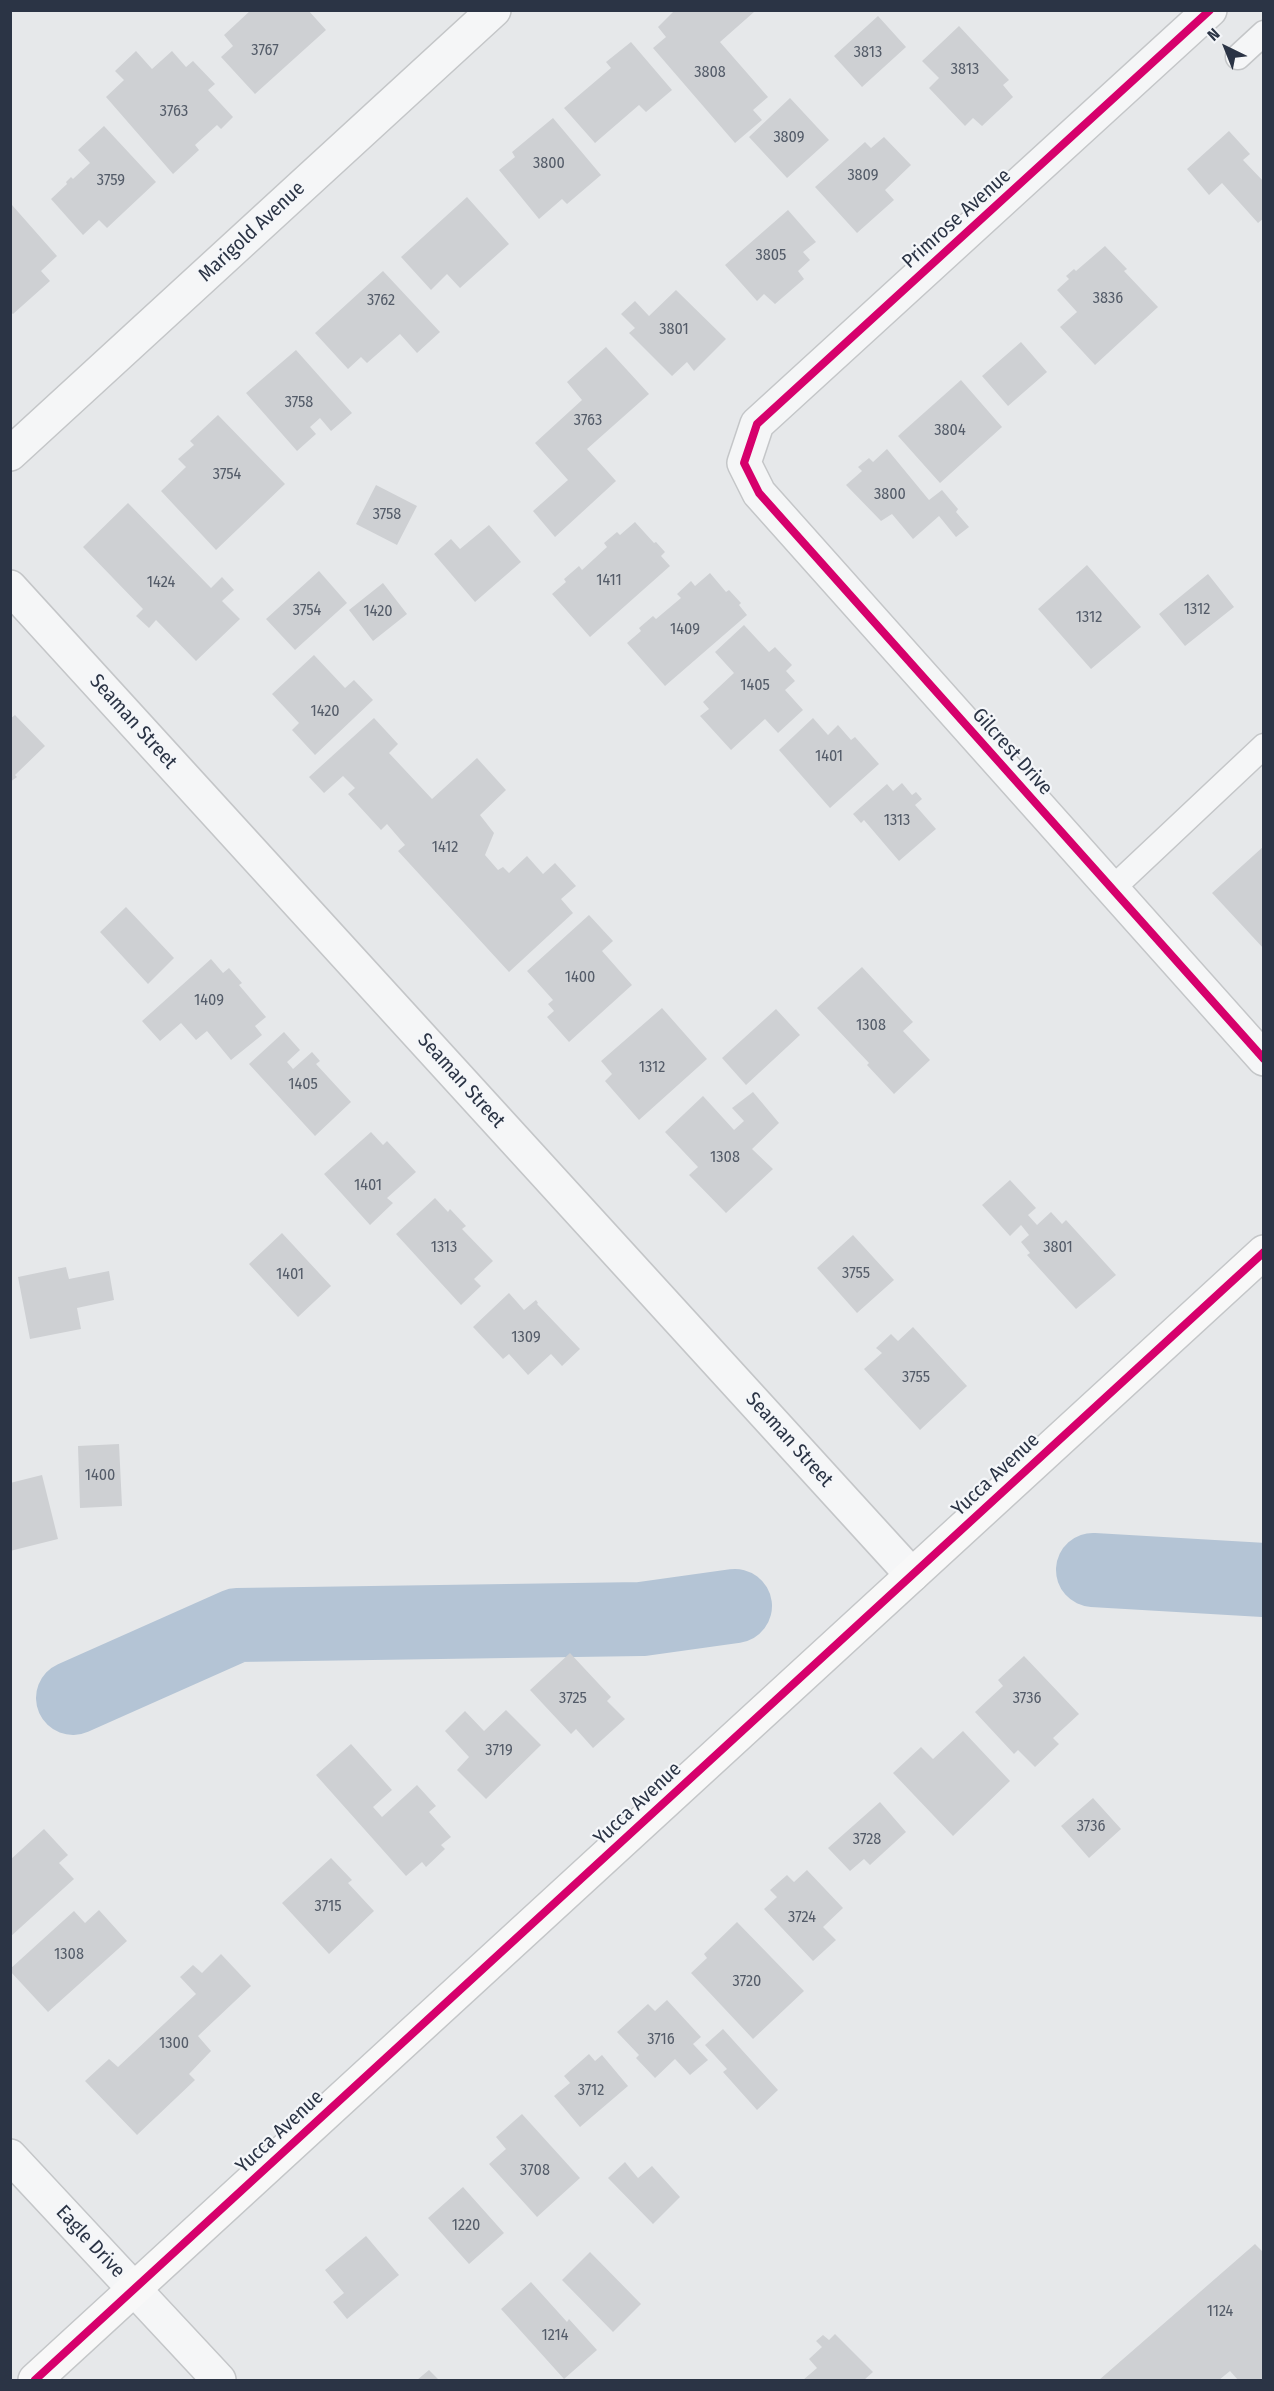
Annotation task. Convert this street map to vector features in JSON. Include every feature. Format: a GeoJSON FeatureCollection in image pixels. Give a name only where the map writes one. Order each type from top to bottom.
{"type":"FeatureCollection","features":[{"type":"Feature","properties":{"kind":"street","name":"Marigold Avenue"},"geometry":{"type":"LineString","coordinates":[[10,454],[494,10]]}},
{"type":"Feature","properties":{"kind":"street","name":"Primrose Avenue"},"geometry":{"type":"LineString","coordinates":[[744,463],[757,424],[1210,10]]}},
{"type":"Feature","properties":{"kind":"street","name":"Gilcrest Drive"},"geometry":{"type":"LineString","coordinates":[[744,463],[759,493],[1263,1059]]}},
{"type":"Feature","properties":{"kind":"street","name":"Seaman Street"},"geometry":{"type":"LineString","coordinates":[[10,587],[912,1575]]}},
{"type":"Feature","properties":{"kind":"street","name":"Yucca Avenue"},"geometry":{"type":"LineString","coordinates":[[35,2380],[1263,1252]]}},
{"type":"Feature","properties":{"kind":"street","name":"Eagle Drive"},"geometry":{"type":"LineString","coordinates":[[10,2156],[219,2380]]}},
{"type":"Feature","properties":{"kind":"lane"},"geometry":{"type":"LineString","coordinates":[[1238,57],[1263,33]]}},
{"type":"Feature","properties":{"kind":"lane"},"geometry":{"type":"LineString","coordinates":[[1113,890],[1263,746]]}},
{"type":"Feature","properties":{"kind":"building"},"geometry":{"type":"Polygon","coordinates":[[[251,10],[308,10],[326,30],[255,94],[221,57],[233,46],[224,35],[251,10]]]}},
{"type":"Feature","properties":{"kind":"building"},"geometry":{"type":"Polygon","coordinates":[[[675,10],[754,12],[720,42],[768,97],[753,110],[762,120],[735,143],[653,48],[666,37],[658,27],[675,10]]]}},
{"type":"Feature","properties":{"kind":"building"},"geometry":{"type":"Polygon","coordinates":[[[878,16],[906,47],[862,87],[834,56],[878,16]]]}},
{"type":"Feature","properties":{"kind":"building"},"geometry":{"type":"Polygon","coordinates":[[[959,26],[1009,80],[1003,85],[1013,97],[982,126],[973,118],[965,126],[929,88],[939,78],[922,61],[959,26]]]}},
{"type":"Feature","properties":{"kind":"building"},"geometry":{"type":"Polygon","coordinates":[[[631,42],[672,90],[646,112],[639,105],[595,143],[564,108],[611,68],[606,62],[631,42]]]}},
{"type":"Feature","properties":{"kind":"building"},"geometry":{"type":"Polygon","coordinates":[[[136,51],[152,69],[172,51],[186,67],[193,61],[215,84],[208,90],[233,117],[221,129],[217,125],[195,145],[199,150],[173,174],[106,97],[124,80],[115,71],[136,51]]]}},
{"type":"Feature","properties":{"kind":"building"},"geometry":{"type":"Polygon","coordinates":[[[790,98],[829,140],[787,178],[749,137],[790,98]]]}},
{"type":"Feature","properties":{"kind":"building"},"geometry":{"type":"Polygon","coordinates":[[[553,118],[601,175],[567,204],[562,199],[539,219],[499,170],[515,157],[512,152],[553,118]]]}},
{"type":"Feature","properties":{"kind":"building"},"geometry":{"type":"Polygon","coordinates":[[[104,126],[156,182],[107,228],[99,220],[83,235],[51,199],[71,177],[73,179],[90,163],[78,150],[104,126]]]}},
{"type":"Feature","properties":{"kind":"building"},"geometry":{"type":"Polygon","coordinates":[[[1229,131],[1250,154],[1243,160],[1264,182],[1264,218],[1258,223],[1222,183],[1209,195],[1187,169],[1229,131]]]}},
{"type":"Feature","properties":{"kind":"building"},"geometry":{"type":"Polygon","coordinates":[[[884,137],[911,165],[885,190],[894,200],[857,233],[815,187],[865,142],[871,148],[884,137]]]}},
{"type":"Feature","properties":{"kind":"building"},"geometry":{"type":"Polygon","coordinates":[[[467,197],[509,244],[460,288],[447,274],[431,290],[401,257],[467,197]]]}},
{"type":"Feature","properties":{"kind":"building"},"geometry":{"type":"Polygon","coordinates":[[[12,205],[57,256],[41,271],[50,281],[13,314],[10,312],[12,205]]]}},
{"type":"Feature","properties":{"kind":"building"},"geometry":{"type":"Polygon","coordinates":[[[788,210],[816,242],[803,252],[810,260],[798,271],[804,279],[775,304],[764,294],[757,301],[725,265],[788,210]]]}},
{"type":"Feature","properties":{"kind":"building"},"geometry":{"type":"Polygon","coordinates":[[[1105,246],[1127,269],[1124,271],[1158,307],[1095,365],[1060,327],[1077,312],[1057,290],[1069,279],[1066,276],[1074,269],[1076,271],[1105,246]]]}},
{"type":"Feature","properties":{"kind":"building"},"geometry":{"type":"Polygon","coordinates":[[[383,271],[440,332],[417,353],[400,334],[367,363],[361,357],[348,369],[315,333],[383,271]]]}},
{"type":"Feature","properties":{"kind":"building"},"geometry":{"type":"Polygon","coordinates":[[[676,290],[726,339],[694,371],[687,362],[672,376],[629,333],[635,328],[621,314],[635,301],[649,316],[676,290]]]}},
{"type":"Feature","properties":{"kind":"building"},"geometry":{"type":"Polygon","coordinates":[[[1021,342],[1047,372],[1008,406],[982,376],[1021,342]]]}},
{"type":"Feature","properties":{"kind":"building"},"geometry":{"type":"Polygon","coordinates":[[[606,347],[649,394],[587,449],[616,481],[555,537],[533,511],[568,480],[535,443],[582,400],[567,382],[606,347]]]}},
{"type":"Feature","properties":{"kind":"building"},"geometry":{"type":"Polygon","coordinates":[[[296,350],[352,413],[331,431],[320,418],[310,427],[316,434],[297,451],[246,393],[296,350]]]}},
{"type":"Feature","properties":{"kind":"building"},"geometry":{"type":"Polygon","coordinates":[[[961,380],[1002,427],[940,483],[898,436],[961,380]]]}},
{"type":"Feature","properties":{"kind":"building"},"geometry":{"type":"Polygon","coordinates":[[[218,415],[285,484],[216,550],[161,491],[186,467],[178,459],[194,445],[190,441],[218,415]]]}},
{"type":"Feature","properties":{"kind":"building"},"geometry":{"type":"Polygon","coordinates":[[[887,449],[929,500],[942,490],[969,527],[956,537],[939,516],[913,539],[892,514],[881,521],[846,485],[862,471],[858,467],[869,458],[873,462],[887,449]]]}},
{"type":"Feature","properties":{"kind":"building"},"geometry":{"type":"Polygon","coordinates":[[[376,485],[417,506],[397,545],[356,524],[376,485]]]}},
{"type":"Feature","properties":{"kind":"building"},"geometry":{"type":"Polygon","coordinates":[[[128,503],[211,588],[222,577],[234,590],[222,601],[240,619],[196,661],[156,620],[149,628],[136,616],[143,609],[83,547],[128,503]]]}},
{"type":"Feature","properties":{"kind":"building"},"geometry":{"type":"Polygon","coordinates":[[[635,522],[665,552],[661,556],[670,566],[590,637],[552,594],[579,566],[582,570],[607,547],[604,543],[617,532],[620,535],[635,522]]]}},
{"type":"Feature","properties":{"kind":"building"},"geometry":{"type":"Polygon","coordinates":[[[489,525],[521,562],[475,602],[434,554],[451,539],[460,549],[489,525]]]}},
{"type":"Feature","properties":{"kind":"building"},"geometry":{"type":"Polygon","coordinates":[[[1087,565],[1141,627],[1091,669],[1038,609],[1087,565]]]}},
{"type":"Feature","properties":{"kind":"building"},"geometry":{"type":"Polygon","coordinates":[[[319,571],[347,603],[295,650],[266,619],[319,571]]]}},
{"type":"Feature","properties":{"kind":"building"},"geometry":{"type":"Polygon","coordinates":[[[710,573],[726,592],[729,590],[741,603],[739,605],[747,615],[665,686],[627,643],[653,616],[656,619],[681,598],[677,594],[691,581],[695,586],[710,573]]]}},
{"type":"Feature","properties":{"kind":"building"},"geometry":{"type":"Polygon","coordinates":[[[1208,574],[1234,607],[1185,646],[1159,614],[1208,574]]]}},
{"type":"Feature","properties":{"kind":"building"},"geometry":{"type":"Polygon","coordinates":[[[383,583],[407,614],[373,641],[349,610],[383,583]]]}},
{"type":"Feature","properties":{"kind":"building"},"geometry":{"type":"Polygon","coordinates":[[[744,625],[769,652],[775,647],[792,665],[786,671],[795,681],[785,690],[803,710],[778,733],[765,719],[731,750],[700,716],[709,709],[703,702],[734,673],[715,652],[744,625]]]}},
{"type":"Feature","properties":{"kind":"building"},"geometry":{"type":"Polygon","coordinates":[[[314,655],[345,688],[354,680],[373,700],[315,755],[292,730],[299,723],[272,694],[314,655]]]}},
{"type":"Feature","properties":{"kind":"building"},"geometry":{"type":"Polygon","coordinates":[[[15,715],[45,746],[10,782],[10,719],[15,715]]]}},
{"type":"Feature","properties":{"kind":"building"},"geometry":{"type":"Polygon","coordinates":[[[374,718],[398,744],[389,753],[432,799],[477,758],[506,790],[480,815],[494,833],[485,855],[498,870],[503,867],[509,873],[527,856],[543,874],[555,863],[576,886],[561,899],[573,913],[509,972],[398,851],[405,845],[387,824],[381,830],[348,794],[355,788],[343,776],[324,793],[309,777],[374,718]]]}},
{"type":"Feature","properties":{"kind":"building"},"geometry":{"type":"Polygon","coordinates":[[[813,718],[828,735],[838,725],[851,740],[855,737],[879,764],[830,808],[779,750],[813,718]]]}},
{"type":"Feature","properties":{"kind":"building"},"geometry":{"type":"Polygon","coordinates":[[[902,783],[912,795],[916,792],[922,799],[915,805],[936,829],[899,861],[864,820],[861,823],[853,814],[887,784],[893,791],[902,783]]]}},
{"type":"Feature","properties":{"kind":"building"},"geometry":{"type":"Polygon","coordinates":[[[1264,846],[1264,949],[1212,893],[1264,846]]]}},
{"type":"Feature","properties":{"kind":"building"},"geometry":{"type":"Polygon","coordinates":[[[126,907],[174,958],[148,984],[100,932],[126,907]]]}},
{"type":"Feature","properties":{"kind":"building"},"geometry":{"type":"Polygon","coordinates":[[[589,915],[613,941],[602,951],[632,985],[569,1042],[547,1017],[554,1011],[548,1004],[553,1000],[527,971],[589,915]]]}},
{"type":"Feature","properties":{"kind":"building"},"geometry":{"type":"Polygon","coordinates":[[[211,959],[223,973],[229,968],[242,983],[239,985],[266,1017],[255,1026],[262,1035],[231,1060],[207,1031],[196,1040],[181,1023],[160,1041],[142,1021],[211,959]]]}},
{"type":"Feature","properties":{"kind":"building"},"geometry":{"type":"Polygon","coordinates":[[[862,967],[913,1022],[903,1031],[930,1060],[894,1094],[867,1065],[869,1063],[817,1008],[862,967]]]}},
{"type":"Feature","properties":{"kind":"building"},"geometry":{"type":"Polygon","coordinates":[[[662,1008],[707,1059],[639,1120],[605,1081],[612,1074],[601,1061],[662,1008]]]}},
{"type":"Feature","properties":{"kind":"building"},"geometry":{"type":"Polygon","coordinates":[[[776,1009],[800,1035],[746,1085],[722,1058],[776,1009]]]}},
{"type":"Feature","properties":{"kind":"building"},"geometry":{"type":"Polygon","coordinates":[[[284,1032],[300,1050],[287,1062],[293,1069],[312,1052],[320,1061],[316,1064],[351,1102],[315,1136],[249,1064],[284,1032]]]}},
{"type":"Feature","properties":{"kind":"building"},"geometry":{"type":"Polygon","coordinates":[[[753,1092],[779,1123],[752,1149],[773,1169],[726,1213],[689,1175],[698,1167],[665,1132],[703,1096],[734,1130],[744,1121],[732,1108],[753,1092]]]}},
{"type":"Feature","properties":{"kind":"building"},"geometry":{"type":"Polygon","coordinates":[[[371,1132],[383,1145],[387,1141],[416,1172],[387,1198],[393,1203],[370,1225],[324,1174],[371,1132]]]}},
{"type":"Feature","properties":{"kind":"building"},"geometry":{"type":"Polygon","coordinates":[[[1010,1180],[1036,1208],[1028,1215],[1037,1225],[1051,1212],[1062,1224],[1066,1220],[1116,1275],[1076,1309],[1027,1255],[1030,1253],[1021,1242],[1029,1235],[1021,1225],[1010,1236],[982,1205],[1010,1180]]]}},
{"type":"Feature","properties":{"kind":"building"},"geometry":{"type":"Polygon","coordinates":[[[435,1198],[448,1212],[450,1209],[466,1226],[462,1229],[493,1261],[474,1279],[481,1286],[461,1305],[396,1234],[435,1198]]]}},
{"type":"Feature","properties":{"kind":"building"},"geometry":{"type":"Polygon","coordinates":[[[282,1233],[331,1286],[298,1317],[249,1264],[282,1233]]]}},
{"type":"Feature","properties":{"kind":"building"},"geometry":{"type":"Polygon","coordinates":[[[853,1235],[894,1280],[857,1313],[817,1268],[853,1235]]]}},
{"type":"Feature","properties":{"kind":"building"},"geometry":{"type":"Polygon","coordinates":[[[66,1267],[69,1279],[109,1271],[114,1300],[77,1308],[81,1329],[30,1339],[18,1277],[66,1267]]]}},
{"type":"Feature","properties":{"kind":"building"},"geometry":{"type":"Polygon","coordinates":[[[509,1293],[524,1310],[536,1300],[537,1304],[580,1349],[562,1366],[551,1354],[528,1375],[509,1354],[503,1359],[473,1327],[509,1293]]]}},
{"type":"Feature","properties":{"kind":"building"},"geometry":{"type":"Polygon","coordinates":[[[913,1327],[967,1386],[920,1430],[864,1369],[882,1353],[876,1348],[891,1334],[898,1341],[913,1327]]]}},
{"type":"Feature","properties":{"kind":"building"},"geometry":{"type":"Polygon","coordinates":[[[119,1444],[122,1506],[80,1508],[78,1446],[119,1444]]]}},
{"type":"Feature","properties":{"kind":"building"},"geometry":{"type":"Polygon","coordinates":[[[42,1475],[58,1539],[10,1551],[10,1483],[42,1475]]]}},
{"type":"Feature","properties":{"kind":"building"},"geometry":{"type":"Polygon","coordinates":[[[570,1653],[611,1697],[607,1701],[625,1719],[593,1748],[576,1729],[571,1734],[530,1690],[570,1653]]]}},
{"type":"Feature","properties":{"kind":"building"},"geometry":{"type":"Polygon","coordinates":[[[1024,1656],[1079,1714],[1053,1738],[1059,1744],[1035,1767],[1018,1750],[1014,1754],[975,1712],[1003,1686],[998,1680],[1024,1656]]]}},
{"type":"Feature","properties":{"kind":"building"},"geometry":{"type":"Polygon","coordinates":[[[506,1710],[541,1745],[486,1799],[457,1770],[469,1757],[445,1731],[465,1711],[484,1731],[506,1710]]]}},
{"type":"Feature","properties":{"kind":"building"},"geometry":{"type":"Polygon","coordinates":[[[963,1731],[1010,1781],[953,1836],[893,1773],[921,1747],[933,1759],[963,1731]]]}},
{"type":"Feature","properties":{"kind":"building"},"geometry":{"type":"Polygon","coordinates":[[[351,1744],[392,1790],[373,1807],[382,1817],[417,1785],[436,1806],[429,1812],[451,1837],[441,1845],[445,1849],[426,1867],[422,1862],[406,1876],[316,1775],[351,1744]]]}},
{"type":"Feature","properties":{"kind":"building"},"geometry":{"type":"Polygon","coordinates":[[[1093,1798],[1121,1829],[1089,1858],[1061,1826],[1093,1798]]]}},
{"type":"Feature","properties":{"kind":"building"},"geometry":{"type":"Polygon","coordinates":[[[880,1802],[906,1832],[870,1865],[864,1859],[850,1871],[828,1848],[880,1802]]]}},
{"type":"Feature","properties":{"kind":"building"},"geometry":{"type":"Polygon","coordinates":[[[44,1829],[68,1855],[59,1863],[74,1879],[10,1937],[10,1860],[44,1829]]]}},
{"type":"Feature","properties":{"kind":"building"},"geometry":{"type":"Polygon","coordinates":[[[331,1858],[352,1880],[348,1883],[374,1911],[329,1954],[282,1903],[331,1858]]]}},
{"type":"Feature","properties":{"kind":"building"},"geometry":{"type":"Polygon","coordinates":[[[807,1870],[843,1908],[823,1927],[836,1940],[813,1961],[764,1909],[777,1897],[770,1890],[787,1875],[794,1882],[807,1870]]]}},
{"type":"Feature","properties":{"kind":"building"},"geometry":{"type":"Polygon","coordinates":[[[99,1910],[127,1941],[48,2012],[10,1969],[74,1911],[85,1923],[99,1910]]]}},
{"type":"Feature","properties":{"kind":"building"},"geometry":{"type":"Polygon","coordinates":[[[737,1922],[804,1991],[753,2039],[691,1973],[707,1958],[704,1954],[737,1922]]]}},
{"type":"Feature","properties":{"kind":"building"},"geometry":{"type":"Polygon","coordinates":[[[221,1954],[251,1986],[198,2036],[211,2051],[189,2074],[195,2080],[137,2135],[85,2081],[109,2059],[118,2067],[196,1994],[180,1977],[193,1965],[202,1973],[221,1954]]]}},
{"type":"Feature","properties":{"kind":"building"},"geometry":{"type":"Polygon","coordinates":[[[667,2000],[701,2037],[693,2044],[708,2060],[690,2075],[675,2059],[655,2078],[636,2058],[639,2055],[617,2032],[648,2004],[655,2011],[667,2000]]]}},
{"type":"Feature","properties":{"kind":"building"},"geometry":{"type":"Polygon","coordinates":[[[723,2029],[778,2090],[757,2110],[723,2072],[727,2069],[705,2045],[723,2029]]]}},
{"type":"Feature","properties":{"kind":"building"},"geometry":{"type":"Polygon","coordinates":[[[589,2054],[595,2061],[602,2055],[628,2086],[580,2127],[554,2096],[570,2083],[564,2076],[589,2054]]]}},
{"type":"Feature","properties":{"kind":"building"},"geometry":{"type":"Polygon","coordinates":[[[522,2114],[580,2178],[537,2217],[489,2164],[506,2149],[496,2137],[522,2114]]]}},
{"type":"Feature","properties":{"kind":"building"},"geometry":{"type":"Polygon","coordinates":[[[625,2162],[638,2178],[652,2166],[680,2197],[653,2224],[608,2178],[625,2162]]]}},
{"type":"Feature","properties":{"kind":"building"},"geometry":{"type":"Polygon","coordinates":[[[463,2187],[504,2233],[469,2264],[428,2218],[463,2187]]]}},
{"type":"Feature","properties":{"kind":"building"},"geometry":{"type":"Polygon","coordinates":[[[366,2236],[399,2275],[347,2319],[333,2302],[344,2293],[325,2270],[366,2236]]]}},
{"type":"Feature","properties":{"kind":"building"},"geometry":{"type":"Polygon","coordinates":[[[1255,2244],[1264,2253],[1264,2380],[1238,2380],[1230,2371],[1219,2380],[1099,2380],[1255,2244]]]}},
{"type":"Feature","properties":{"kind":"building"},"geometry":{"type":"Polygon","coordinates":[[[590,2252],[641,2304],[613,2332],[562,2280],[590,2252]]]}},
{"type":"Feature","properties":{"kind":"building"},"geometry":{"type":"Polygon","coordinates":[[[531,2282],[567,2322],[569,2319],[597,2350],[564,2379],[501,2309],[531,2282]]]}},
{"type":"Feature","properties":{"kind":"building"},"geometry":{"type":"Polygon","coordinates":[[[835,2334],[873,2372],[864,2380],[803,2380],[817,2368],[809,2359],[822,2347],[816,2341],[823,2335],[829,2340],[835,2334]]]}},
{"type":"Feature","properties":{"kind":"building"},"geometry":{"type":"Polygon","coordinates":[[[429,2370],[439,2380],[417,2380],[429,2370]]]}},
{"type":"Feature","properties":{"kind":"waterway"},"geometry":{"type":"LineString","coordinates":[[1093,1570],[1264,1580]]}},
{"type":"Feature","properties":{"kind":"waterway"},"geometry":{"type":"LineString","coordinates":[[73,1698],[237,1625],[642,1619],[735,1606]]}},
{"type":"Feature","properties":{"kind":"cycle path"},"geometry":{"type":"LineString","coordinates":[[1210,10],[757,424],[744,463],[759,493],[1264,1059]]}},
{"type":"Feature","properties":{"kind":"cycle path"},"geometry":{"type":"LineString","coordinates":[[35,2380],[1264,1252]]}}]}
